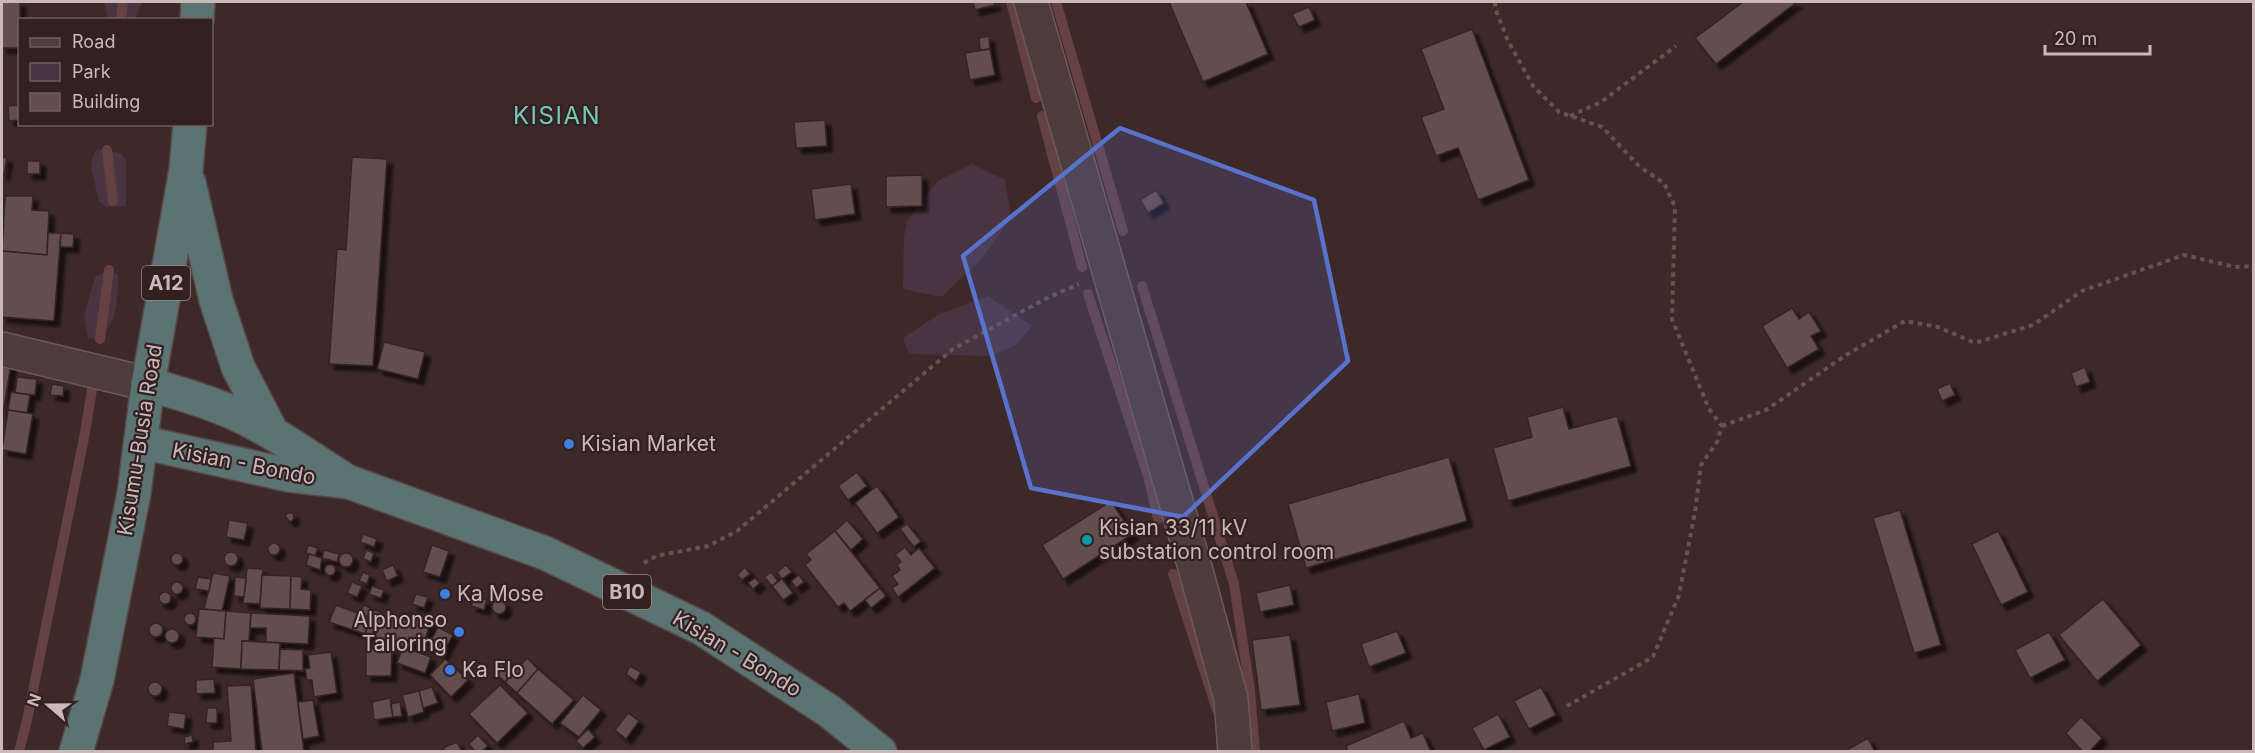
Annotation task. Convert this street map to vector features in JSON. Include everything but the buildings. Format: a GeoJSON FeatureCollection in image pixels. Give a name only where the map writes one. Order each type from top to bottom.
{"type":"FeatureCollection","features":[{"type":"Feature","properties":{"kind":"highway"},"geometry":{"type":"LineString","coordinates":[[196,18],[198,2]]}},
{"type":"Feature","properties":{"kind":"highway","name":"Kisumu-Busia Road"},"geometry":{"type":"LineString","coordinates":[[76,752],[98,680],[134,493],[148,384],[186,170],[190,126]]}},
{"type":"Feature","properties":{"kind":"highway"},"geometry":{"type":"LineString","coordinates":[[186,170],[216,300],[238,366],[272,433]]}},
{"type":"Feature","properties":{"kind":"highway","name":"Kisian - Bondo"},"geometry":{"type":"LineString","coordinates":[[148,384],[213,404],[272,433],[349,482],[545,553],[701,628],[829,711],[880,752]]}},
{"type":"Feature","properties":{"kind":"highway","name":"Kisian - Bondo"},"geometry":{"type":"LineString","coordinates":[[141,442],[288,476],[349,482]]}},
{"type":"Feature","properties":{"kind":"street"},"geometry":{"type":"LineString","coordinates":[[1031,2],[1231,699],[1235,752]]}},
{"type":"Feature","properties":{"kind":"street"},"geometry":{"type":"LineString","coordinates":[[2,349],[148,384]]}},
{"type":"Feature","properties":{"kind":"path"},"geometry":{"type":"LineString","coordinates":[[1495,2],[1495,8],[1508,41],[1533,86],[1559,112],[1602,127],[1640,167],[1664,183],[1675,207],[1672,319],[1709,409],[1722,426]]}},
{"type":"Feature","properties":{"kind":"path"},"geometry":{"type":"LineString","coordinates":[[1569,116],[1601,102],[1676,45]]}},
{"type":"Feature","properties":{"kind":"path"},"geometry":{"type":"LineString","coordinates":[[1722,426],[1766,410],[1846,355],[1905,321],[1938,327],[1975,343],[2033,325],[2082,291],[2184,255],[2235,267],[2253,266]]}},
{"type":"Feature","properties":{"kind":"path"},"geometry":{"type":"LineString","coordinates":[[610,584],[656,556],[708,546],[737,531],[953,349],[1047,298],[1109,270]]}},
{"type":"Feature","properties":{"kind":"path"},"geometry":{"type":"LineString","coordinates":[[1567,706],[1653,657],[1679,595],[1695,512],[1701,465],[1717,442],[1722,426]]}},
{"type":"Feature","properties":{"kind":"highlighted area"},"geometry":{"type":"Polygon","coordinates":[[[1120,128],[1314,200],[1348,361],[1183,517],[1031,488],[963,256],[1120,128]]]}},
{"type":"Feature","properties":{"kind":"green space"},"geometry":{"type":"Polygon","coordinates":[[[104,2],[142,2],[135,18],[108,18],[104,2]]]}},
{"type":"Feature","properties":{"kind":"green space"},"geometry":{"type":"Polygon","coordinates":[[[97,149],[120,153],[126,160],[126,206],[107,207],[99,201],[91,168],[92,158],[97,149]]]}},
{"type":"Feature","properties":{"kind":"green space"},"geometry":{"type":"Polygon","coordinates":[[[972,164],[1005,180],[1011,218],[980,261],[941,297],[903,289],[904,238],[907,221],[938,181],[972,164]]]}},
{"type":"Feature","properties":{"kind":"green space"},"geometry":{"type":"Polygon","coordinates":[[[109,270],[118,275],[117,301],[113,317],[100,339],[88,338],[84,315],[95,277],[109,270]]]}},
{"type":"Feature","properties":{"kind":"green space"},"geometry":{"type":"Polygon","coordinates":[[[988,296],[1032,326],[1015,346],[988,356],[909,354],[903,338],[938,315],[988,296]]]}},
{"type":"Feature","properties":{"kind":"waterway"},"geometry":{"type":"LineString","coordinates":[[121,18],[123,2]]}},
{"type":"Feature","properties":{"kind":"waterway"},"geometry":{"type":"LineString","coordinates":[[1011,2],[1036,98]]}},
{"type":"Feature","properties":{"kind":"waterway"},"geometry":{"type":"LineString","coordinates":[[1056,2],[1123,231]]}},
{"type":"Feature","properties":{"kind":"waterway"},"geometry":{"type":"LineString","coordinates":[[1042,116],[1082,267]]}},
{"type":"Feature","properties":{"kind":"waterway"},"geometry":{"type":"LineString","coordinates":[[107,150],[113,201]]}},
{"type":"Feature","properties":{"kind":"waterway"},"geometry":{"type":"LineString","coordinates":[[100,339],[109,270]]}},
{"type":"Feature","properties":{"kind":"waterway"},"geometry":{"type":"LineString","coordinates":[[1142,286],[1234,584],[1250,691],[1255,752]]}},
{"type":"Feature","properties":{"kind":"waterway"},"geometry":{"type":"LineString","coordinates":[[1088,294],[1148,476],[1158,519]]}},
{"type":"Feature","properties":{"kind":"waterway"},"geometry":{"type":"LineString","coordinates":[[19,752],[85,433],[93,383]]}},
{"type":"Feature","properties":{"kind":"waterway"},"geometry":{"type":"LineString","coordinates":[[1173,574],[1217,710]]}},
{"type":"Feature","properties":{"kind":"place","name":"Kisian Market"},"geometry":{"type":"Point","coordinates":[569,444]}},
{"type":"Feature","properties":{"kind":"place","name":"Kisian 33/11 kV substation control room"},"geometry":{"type":"Point","coordinates":[1087,540]}},
{"type":"Feature","properties":{"kind":"place","name":"Ka Mose"},"geometry":{"type":"Point","coordinates":[445,594]}},
{"type":"Feature","properties":{"kind":"place","name":"Alphonso Tailoring"},"geometry":{"type":"Point","coordinates":[459,632]}},
{"type":"Feature","properties":{"kind":"place","name":"Ka Flo"},"geometry":{"type":"Point","coordinates":[450,670]}},
{"type":"Feature","properties":{"kind":"district","name":"KISIAN"},"geometry":{"type":"Point","coordinates":[557,116]}}]}
